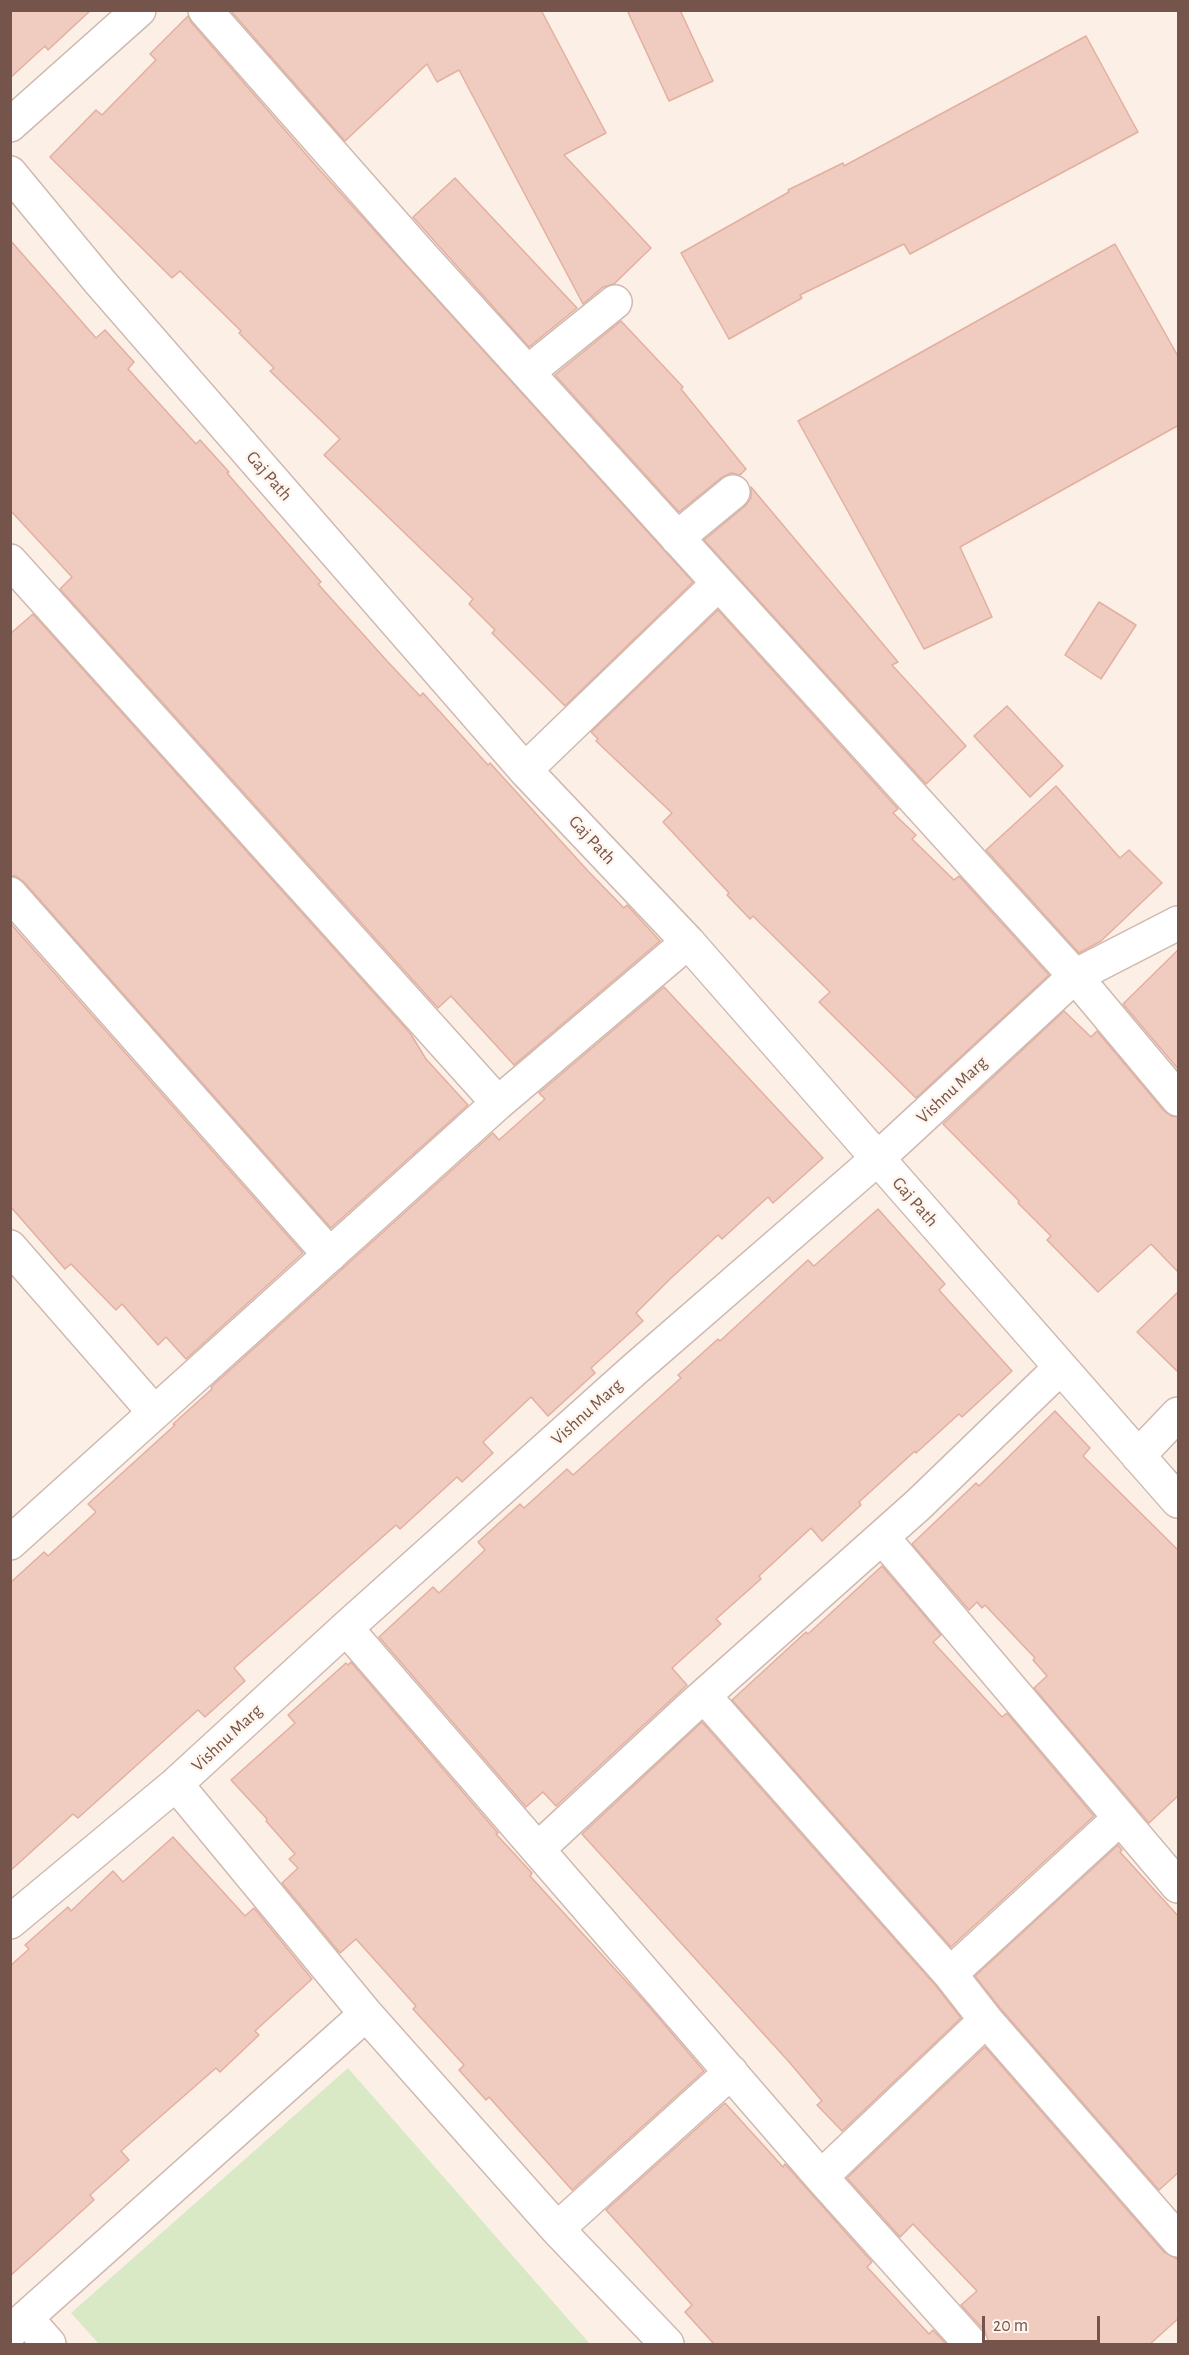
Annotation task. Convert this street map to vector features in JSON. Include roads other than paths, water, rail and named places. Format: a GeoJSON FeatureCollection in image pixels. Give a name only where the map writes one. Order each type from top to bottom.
{"type":"FeatureCollection","features":[{"type":"Feature","properties":{"kind":"street"},"geometry":{"type":"LineString","coordinates":[[10,125],[139,10]]}},
{"type":"Feature","properties":{"kind":"street"},"geometry":{"type":"LineString","coordinates":[[205,10],[418,253],[1075,976],[1179,1099]]}},
{"type":"Feature","properties":{"kind":"street","name":"Gaj Path"},"geometry":{"type":"LineString","coordinates":[[10,173],[100,282],[525,770],[688,942],[1179,1501]]}},
{"type":"Feature","properties":{"kind":"street"},"geometry":{"type":"LineString","coordinates":[[528,372],[615,302]]}},
{"type":"Feature","properties":{"kind":"street"},"geometry":{"type":"LineString","coordinates":[[678,538],[733,492]]}},
{"type":"Feature","properties":{"kind":"street"},"geometry":{"type":"LineString","coordinates":[[10,561],[498,1103]]}},
{"type":"Feature","properties":{"kind":"street"},"geometry":{"type":"LineString","coordinates":[[525,770],[718,584]]}},
{"type":"Feature","properties":{"kind":"street"},"geometry":{"type":"LineString","coordinates":[[10,894],[330,1255]]}},
{"type":"Feature","properties":{"kind":"street","name":"Vishnu Marg"},"geometry":{"type":"LineString","coordinates":[[10,1922],[177,1784],[346,1628],[635,1369],[877,1159],[1075,976],[1179,923]]}},
{"type":"Feature","properties":{"kind":"street"},"geometry":{"type":"LineString","coordinates":[[10,1543],[498,1103],[688,942]]}},
{"type":"Feature","properties":{"kind":"street"},"geometry":{"type":"LineString","coordinates":[[10,1247],[154,1412]]}},
{"type":"Feature","properties":{"kind":"street"},"geometry":{"type":"LineString","coordinates":[[539,1848],[704,1696],[918,1505],[1060,1368]]}},
{"type":"Feature","properties":{"kind":"street"},"geometry":{"type":"LineString","coordinates":[[1138,1455],[1179,1414]]}},
{"type":"Feature","properties":{"kind":"street"},"geometry":{"type":"LineString","coordinates":[[882,1537],[1179,1886]]}},
{"type":"Feature","properties":{"kind":"street"},"geometry":{"type":"LineString","coordinates":[[346,1628],[539,1848],[821,2177],[971,2344]]}},
{"type":"Feature","properties":{"kind":"street"},"geometry":{"type":"LineString","coordinates":[[704,1696],[950,1974],[987,2020],[1179,2240]]}},
{"type":"Feature","properties":{"kind":"street"},"geometry":{"type":"LineString","coordinates":[[177,1784],[366,2014],[557,2229],[667,2344]]}},
{"type":"Feature","properties":{"kind":"street"},"geometry":{"type":"LineString","coordinates":[[950,1974],[1120,1818]]}},
{"type":"Feature","properties":{"kind":"street"},"geometry":{"type":"LineString","coordinates":[[49,2344],[18,2325],[366,2014]]}},
{"type":"Feature","properties":{"kind":"street"},"geometry":{"type":"LineString","coordinates":[[821,2177],[987,2020]]}},
{"type":"Feature","properties":{"kind":"street"},"geometry":{"type":"LineString","coordinates":[[557,2229],[731,2072]]}}]}
